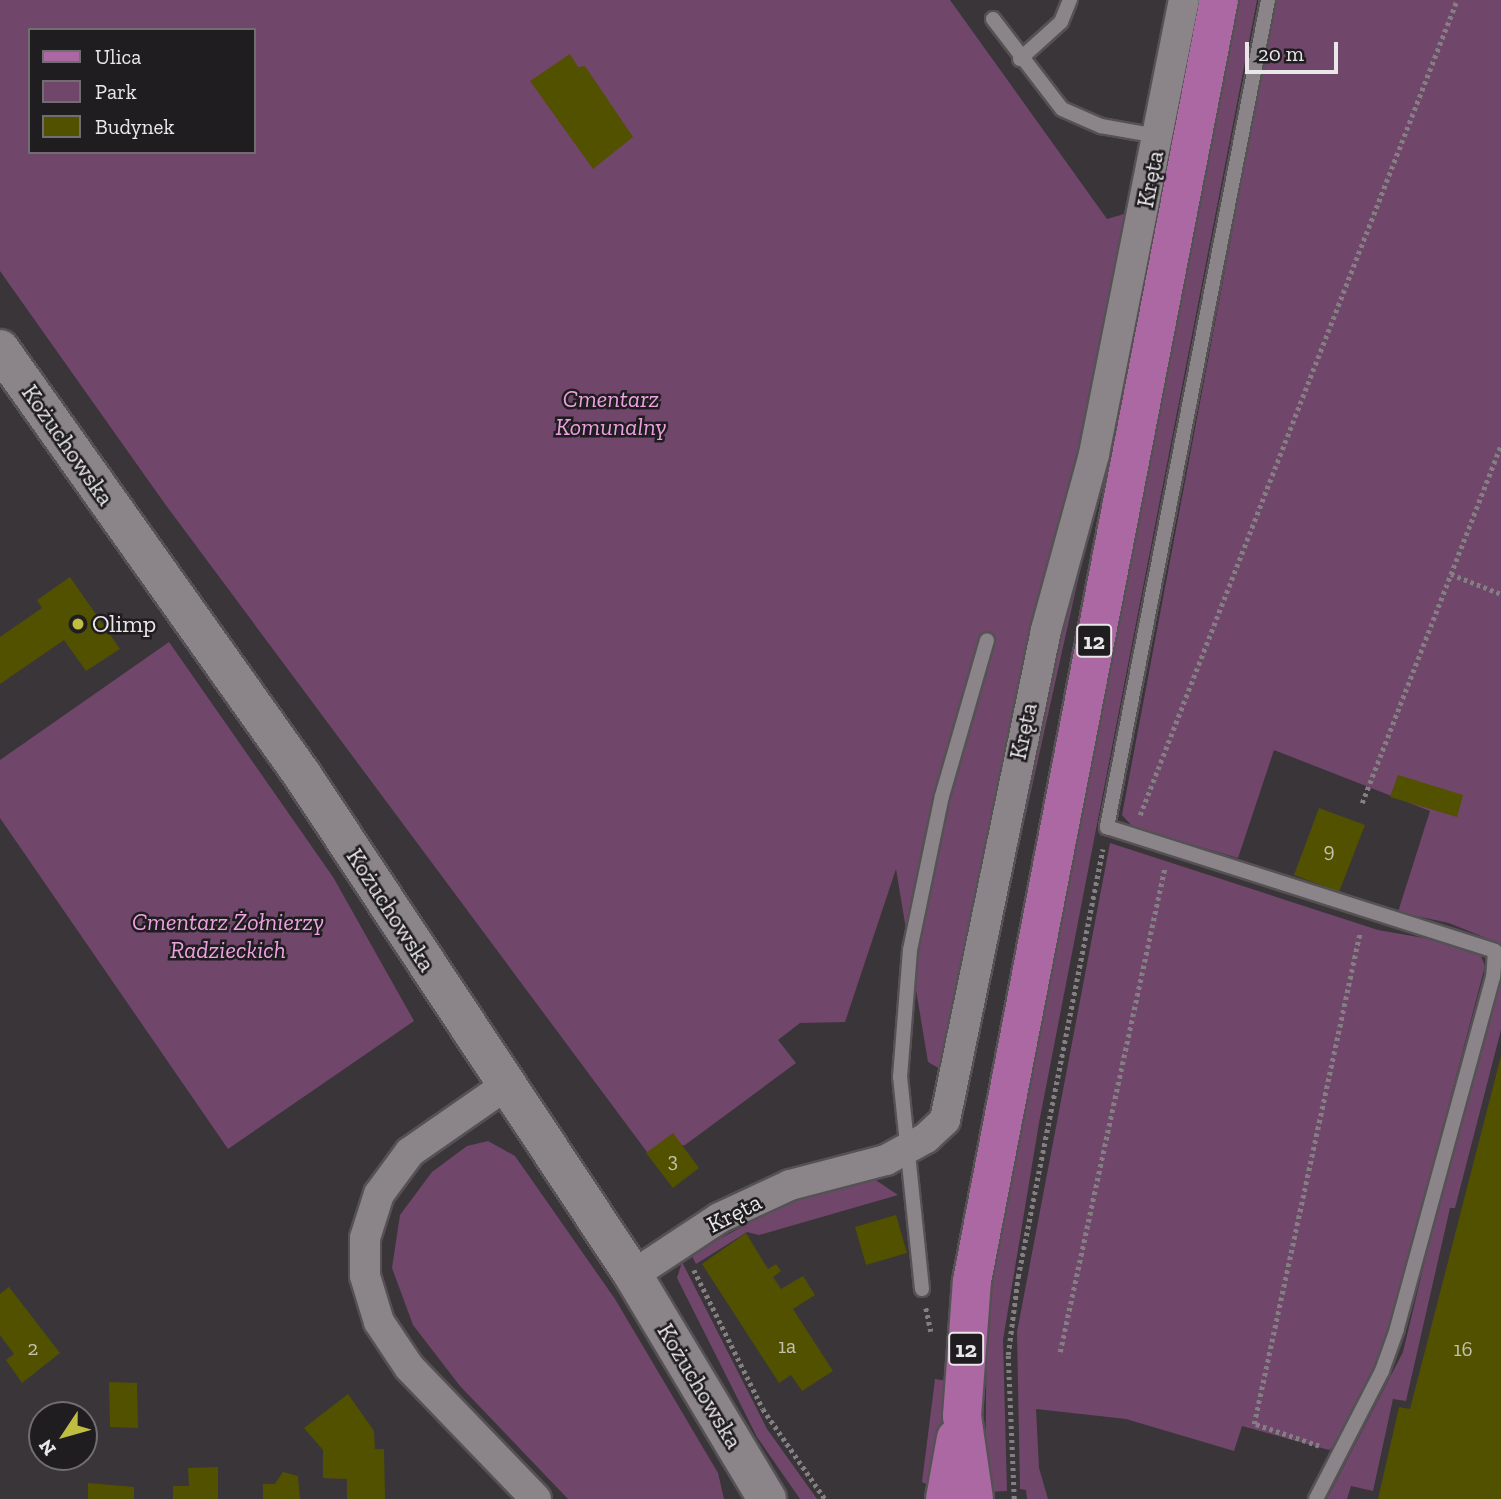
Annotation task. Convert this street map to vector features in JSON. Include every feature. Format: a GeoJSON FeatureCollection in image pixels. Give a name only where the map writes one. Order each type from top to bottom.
{"type":"FeatureCollection","features":[{"type":"Feature","properties":{"kind":"main road","name":"12"},"geometry":{"type":"LineString","coordinates":[[945,1499],[962,1416],[972,1282],[990,1177],[1219,0]]}},
{"type":"Feature","properties":{"kind":"main road","name":"Kożuchowska"},"geometry":{"type":"LineString","coordinates":[[0,349],[303,776],[632,1275],[768,1495]]}},
{"type":"Feature","properties":{"kind":"main road","name":"12"},"geometry":{"type":"LineString","coordinates":[[962,1416],[974,1499]]}},
{"type":"Feature","properties":{"kind":"street","name":"Kręta"},"geometry":{"type":"LineString","coordinates":[[632,1275],[731,1213],[790,1185],[905,1149],[945,1120],[979,932],[1046,630],[1094,453],[1184,0]]}},
{"type":"Feature","properties":{"kind":"street"},"geometry":{"type":"LineString","coordinates":[[505,1086],[410,1152],[387,1184],[365,1238],[365,1276],[379,1322],[410,1367],[536,1499]]}},
{"type":"Feature","properties":{"kind":"lane"},"geometry":{"type":"LineString","coordinates":[[1020,59],[1061,22],[1070,0]]}},
{"type":"Feature","properties":{"kind":"lane"},"geometry":{"type":"LineString","coordinates":[[1268,0],[1107,827],[1495,951],[1493,977],[1397,1329],[1316,1499]]}},
{"type":"Feature","properties":{"kind":"lane"},"geometry":{"type":"LineString","coordinates":[[993,19],[1048,95],[1078,119],[1158,136]]}},
{"type":"Feature","properties":{"kind":"lane"},"geometry":{"type":"LineString","coordinates":[[922,1289],[905,1149],[900,1077],[910,950],[942,796],[987,640]]}},
{"type":"Feature","properties":{"kind":"path"},"geometry":{"type":"LineString","coordinates":[[1132,836],[1457,0]]}},
{"type":"Feature","properties":{"kind":"path"},"geometry":{"type":"LineString","coordinates":[[1362,803],[1501,445]]}},
{"type":"Feature","properties":{"kind":"path"},"geometry":{"type":"LineString","coordinates":[[1451,574],[1501,594]]}},
{"type":"Feature","properties":{"kind":"path"},"geometry":{"type":"LineString","coordinates":[[1014,1499],[1008,1355],[1018,1277],[1107,827]]}},
{"type":"Feature","properties":{"kind":"path"},"geometry":{"type":"LineString","coordinates":[[1060,1352],[1169,848]]}},
{"type":"Feature","properties":{"kind":"path"},"geometry":{"type":"LineString","coordinates":[[1339,1453],[1254,1424],[1307,1157],[1366,909]]}},
{"type":"Feature","properties":{"kind":"path"},"geometry":{"type":"LineString","coordinates":[[688,1259],[763,1409],[825,1499]]}},
{"type":"Feature","properties":{"kind":"green space","name":"Cmentarz Komunalny"},"geometry":{"type":"Polygon","coordinates":[[[0,0],[950,0],[1107,219],[1131,212],[1097,494],[966,1084],[928,1062],[896,869],[845,1022],[800,1023],[778,1040],[796,1063],[685,1145],[647,1152],[165,504],[0,271],[0,0]]]}},
{"type":"Feature","properties":{"kind":"green space"},"geometry":{"type":"Polygon","coordinates":[[[1237,0],[1257,0],[1039,1123],[1003,1340],[1007,1491],[985,1492],[987,1306],[1237,0]]]}},
{"type":"Feature","properties":{"kind":"green space"},"geometry":{"type":"Polygon","coordinates":[[[1276,0],[1501,0],[1501,944],[1449,923],[1398,912],[1430,811],[1274,750],[1238,858],[1133,827],[1122,815],[1276,0]]]}},
{"type":"Feature","properties":{"kind":"green space","name":"Cmentarz Żołnierzy Radzieckich"},"geometry":{"type":"Polygon","coordinates":[[[169,642],[333,877],[414,1021],[228,1149],[0,818],[0,760],[169,642]]]}},
{"type":"Feature","properties":{"kind":"green space"},"geometry":{"type":"Polygon","coordinates":[[[1110,843],[1378,930],[1458,944],[1481,956],[1485,966],[1387,1340],[1340,1441],[1329,1450],[1242,1426],[1234,1451],[1126,1419],[1036,1409],[1039,1468],[1048,1499],[1027,1499],[1026,1490],[1020,1489],[1017,1332],[1110,843]]]}},
{"type":"Feature","properties":{"kind":"green space"},"geometry":{"type":"Polygon","coordinates":[[[1501,981],[1501,1030],[1455,1208],[1450,1208],[1406,1401],[1393,1399],[1373,1491],[1351,1486],[1347,1499],[1327,1499],[1403,1352],[1446,1173],[1501,981]]]}},
{"type":"Feature","properties":{"kind":"green space"},"geometry":{"type":"Polygon","coordinates":[[[488,1141],[515,1156],[615,1299],[718,1473],[724,1499],[568,1499],[460,1386],[413,1325],[392,1268],[400,1215],[432,1172],[467,1146],[488,1141]]]}},
{"type":"Feature","properties":{"kind":"green space"},"geometry":{"type":"Polygon","coordinates":[[[874,1179],[898,1195],[759,1235],[747,1232],[696,1264],[691,1254],[793,1200],[874,1179]]]}},
{"type":"Feature","properties":{"kind":"green space"},"geometry":{"type":"Polygon","coordinates":[[[682,1262],[767,1429],[817,1499],[800,1499],[757,1437],[677,1278],[682,1262]]]}},
{"type":"Feature","properties":{"kind":"green space"},"geometry":{"type":"Polygon","coordinates":[[[935,1379],[948,1381],[936,1489],[922,1482],[935,1379]]]}},
{"type":"Feature","properties":{"kind":"building"},"geometry":{"type":"Polygon","coordinates":[[[570,54],[578,67],[585,66],[633,137],[593,169],[530,81],[570,54]]]}},
{"type":"Feature","properties":{"kind":"building"},"geometry":{"type":"Polygon","coordinates":[[[70,577],[120,649],[86,671],[64,640],[0,684],[0,637],[42,608],[37,600],[70,577]]]}},
{"type":"Feature","properties":{"kind":"building"},"geometry":{"type":"Polygon","coordinates":[[[1398,775],[1463,795],[1457,817],[1390,797],[1398,775]]]}},
{"type":"Feature","properties":{"kind":"building"},"geometry":{"type":"Polygon","coordinates":[[[1319,808],[1365,825],[1339,892],[1294,875],[1319,808]]]}},
{"type":"Feature","properties":{"kind":"building"},"geometry":{"type":"Polygon","coordinates":[[[1501,1056],[1501,1499],[1378,1499],[1399,1407],[1410,1409],[1501,1056]]]}},
{"type":"Feature","properties":{"kind":"building"},"geometry":{"type":"Polygon","coordinates":[[[673,1133],[699,1168],[673,1188],[646,1153],[673,1133]]]}},
{"type":"Feature","properties":{"kind":"building"},"geometry":{"type":"Polygon","coordinates":[[[896,1215],[907,1253],[866,1265],[855,1227],[896,1215]]]}},
{"type":"Feature","properties":{"kind":"building"},"geometry":{"type":"Polygon","coordinates":[[[746,1233],[768,1269],[776,1264],[781,1271],[773,1277],[781,1289],[803,1276],[815,1295],[793,1309],[833,1371],[802,1391],[791,1375],[779,1383],[702,1264],[746,1233]]]}},
{"type":"Feature","properties":{"kind":"building"},"geometry":{"type":"Polygon","coordinates":[[[9,1287],[60,1353],[22,1383],[6,1360],[14,1354],[0,1335],[0,1294],[9,1287]]]}},
{"type":"Feature","properties":{"kind":"building"},"geometry":{"type":"Polygon","coordinates":[[[109,1382],[137,1383],[138,1428],[110,1427],[109,1382]]]}},
{"type":"Feature","properties":{"kind":"building"},"geometry":{"type":"Polygon","coordinates":[[[348,1394],[374,1431],[375,1449],[384,1449],[385,1499],[347,1499],[347,1479],[323,1478],[323,1450],[304,1428],[348,1394]]]}},
{"type":"Feature","properties":{"kind":"building"},"geometry":{"type":"Polygon","coordinates":[[[218,1467],[218,1499],[173,1499],[173,1486],[189,1486],[188,1468],[218,1467]]]}},
{"type":"Feature","properties":{"kind":"building"},"geometry":{"type":"Polygon","coordinates":[[[283,1472],[298,1476],[300,1499],[263,1499],[263,1484],[275,1484],[283,1472]]]}},
{"type":"Feature","properties":{"kind":"building"},"geometry":{"type":"Polygon","coordinates":[[[88,1483],[134,1487],[134,1499],[88,1499],[88,1483]]]}},
{"type":"Feature","properties":{"kind":"place","name":"Olimp"},"geometry":{"type":"Point","coordinates":[78,624]}}]}
